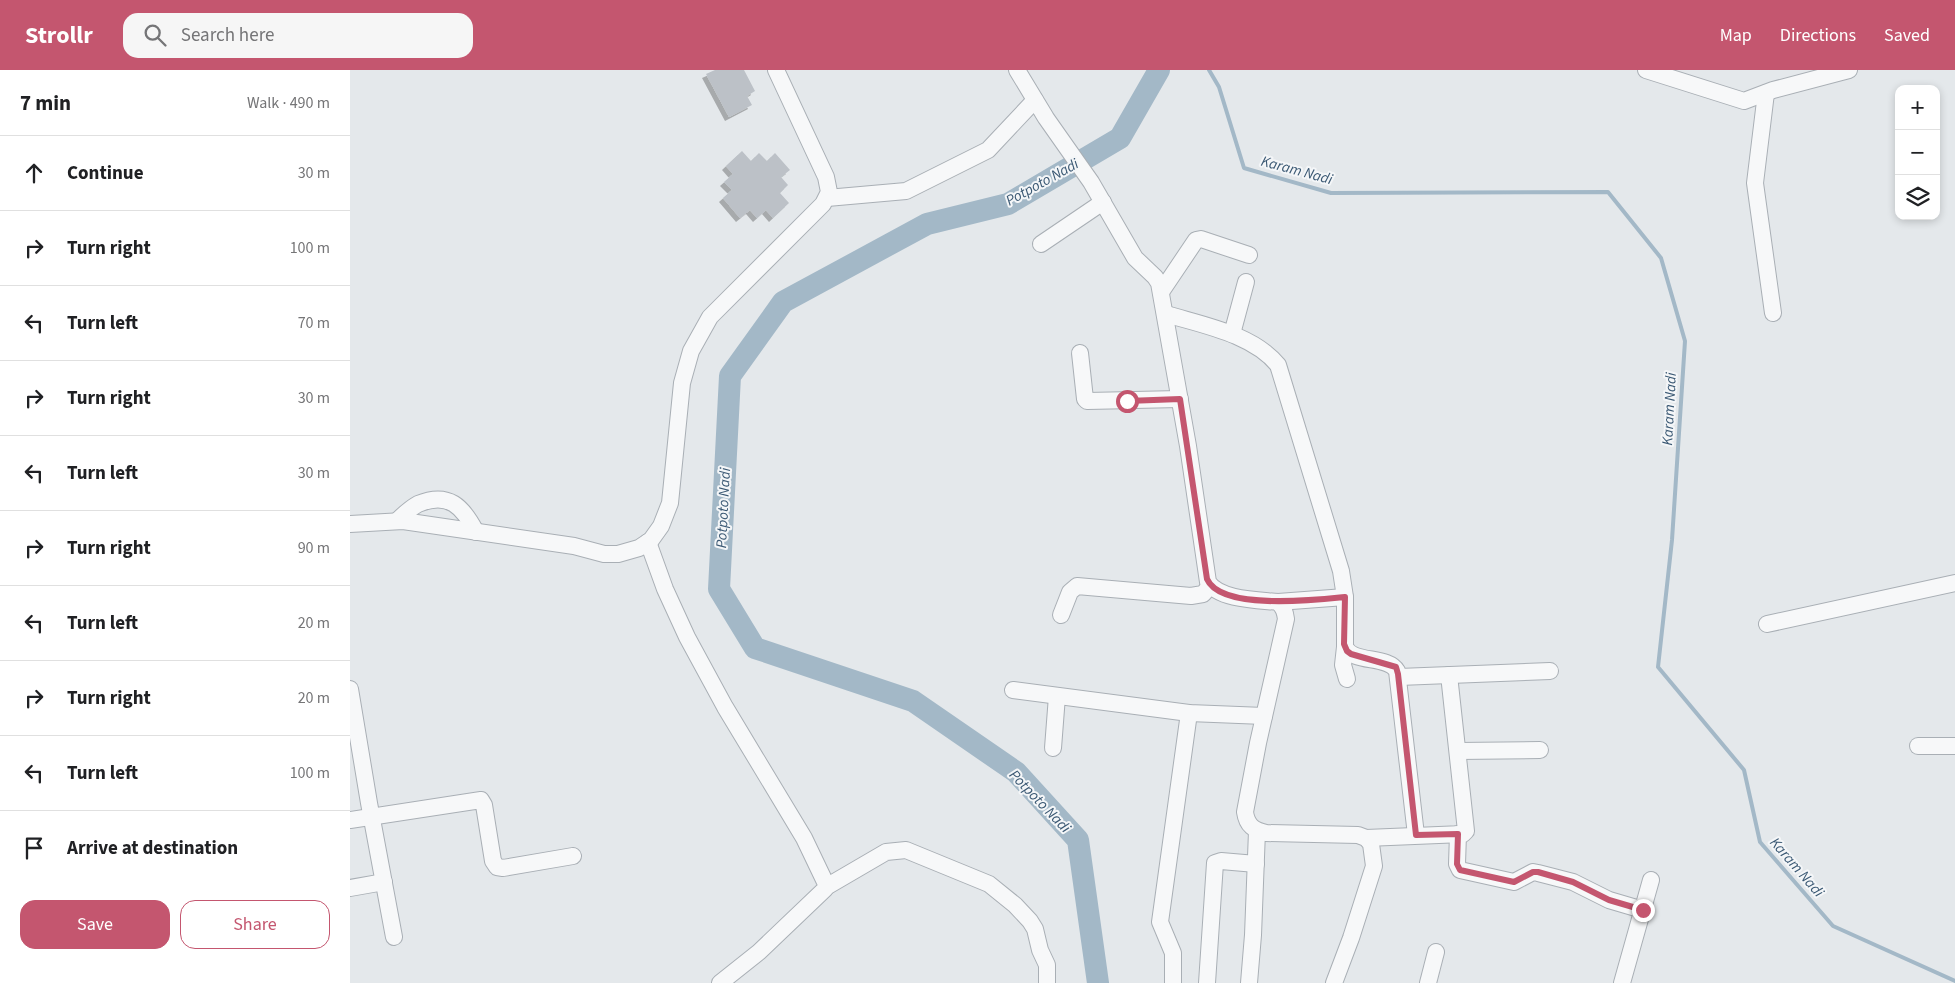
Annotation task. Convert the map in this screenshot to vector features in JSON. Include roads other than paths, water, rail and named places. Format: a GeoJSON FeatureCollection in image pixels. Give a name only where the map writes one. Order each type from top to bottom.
{"type":"FeatureCollection","features":[{"type":"Feature","properties":{"kind":"street"},"geometry":{"type":"LineString","coordinates":[[350,524],[397,521],[574,546],[604,554],[626,553],[648,542],[660,526],[670,503],[682,383],[691,350],[710,317],[827,198],[829,192],[826,177],[776,70]]}},
{"type":"Feature","properties":{"kind":"street"},"geometry":{"type":"LineString","coordinates":[[1017,70],[1046,118],[1091,182],[1135,258],[1158,280],[1166,314],[1207,579],[1210,586],[1225,594],[1278,602],[1345,597]]}},
{"type":"Feature","properties":{"kind":"street"},"geometry":{"type":"LineString","coordinates":[[1646,70],[1739,100],[1752,99],[1766,93],[1848,70]]}},
{"type":"Feature","properties":{"kind":"street"},"geometry":{"type":"LineString","coordinates":[[1766,93],[1755,183],[1773,313]]}},
{"type":"Feature","properties":{"kind":"street"},"geometry":{"type":"LineString","coordinates":[[827,198],[906,191],[988,150],[1035,100]]}},
{"type":"Feature","properties":{"kind":"street"},"geometry":{"type":"LineString","coordinates":[[1041,244],[1103,202]]}},
{"type":"Feature","properties":{"kind":"street"},"geometry":{"type":"LineString","coordinates":[[1161,292],[1194,242],[1199,239],[1249,255]]}},
{"type":"Feature","properties":{"kind":"street"},"geometry":{"type":"LineString","coordinates":[[1232,334],[1246,282]]}},
{"type":"Feature","properties":{"kind":"street"},"geometry":{"type":"LineString","coordinates":[[1166,314],[1232,334],[1272,358],[1281,370],[1341,570],[1345,597],[1345,647],[1342,665],[1348,679]]}},
{"type":"Feature","properties":{"kind":"street"},"geometry":{"type":"LineString","coordinates":[[1080,352],[1085,398],[1087,401],[1180,399]]}},
{"type":"Feature","properties":{"kind":"street"},"geometry":{"type":"LineString","coordinates":[[397,521],[418,504],[444,500],[457,504],[462,509],[476,532]]}},
{"type":"Feature","properties":{"kind":"street"},"geometry":{"type":"LineString","coordinates":[[648,542],[665,590],[687,637],[725,707],[804,838],[826,884]]}},
{"type":"Feature","properties":{"kind":"street"},"geometry":{"type":"LineString","coordinates":[[1767,624],[1955,583]]}},
{"type":"Feature","properties":{"kind":"street"},"geometry":{"type":"LineString","coordinates":[[1061,615],[1070,592],[1077,586],[1191,596],[1203,594],[1210,586]]}},
{"type":"Feature","properties":{"kind":"street"},"geometry":{"type":"LineString","coordinates":[[1278,602],[1283,607],[1286,619],[1245,812],[1246,820],[1257,831],[1266,833],[1358,835],[1366,838],[1465,833],[1467,828],[1449,675]]}},
{"type":"Feature","properties":{"kind":"street"},"geometry":{"type":"LineString","coordinates":[[1345,647],[1351,654],[1394,666],[1397,670],[1416,835]]}},
{"type":"Feature","properties":{"kind":"street"},"geometry":{"type":"LineString","coordinates":[[1399,677],[1550,671]]}},
{"type":"Feature","properties":{"kind":"street"},"geometry":{"type":"LineString","coordinates":[[350,689],[371,817],[394,937]]}},
{"type":"Feature","properties":{"kind":"street"},"geometry":{"type":"LineString","coordinates":[[1013,690],[1189,713],[1264,716]]}},
{"type":"Feature","properties":{"kind":"street"},"geometry":{"type":"LineString","coordinates":[[1052,748],[1057,696]]}},
{"type":"Feature","properties":{"kind":"street"},"geometry":{"type":"LineString","coordinates":[[1173,983],[1173,953],[1160,922],[1189,713]]}},
{"type":"Feature","properties":{"kind":"street"},"geometry":{"type":"LineString","coordinates":[[1918,746],[1955,746]]}},
{"type":"Feature","properties":{"kind":"street"},"geometry":{"type":"LineString","coordinates":[[1458,751],[1540,750]]}},
{"type":"Feature","properties":{"kind":"street"},"geometry":{"type":"LineString","coordinates":[[350,820],[481,800],[484,805],[493,861],[497,867],[503,868],[573,856]]}},
{"type":"Feature","properties":{"kind":"street"},"geometry":{"type":"LineString","coordinates":[[1249,983],[1257,831]]}},
{"type":"Feature","properties":{"kind":"street"},"geometry":{"type":"LineString","coordinates":[[1458,834],[1457,864],[1460,870],[1514,882],[1533,872],[1538,872],[1573,882],[1609,900],[1643,910]]}},
{"type":"Feature","properties":{"kind":"street"},"geometry":{"type":"LineString","coordinates":[[1334,983],[1351,938],[1374,866],[1371,844],[1366,838]]}},
{"type":"Feature","properties":{"kind":"street"},"geometry":{"type":"LineString","coordinates":[[720,983],[759,952],[826,884],[886,852],[900,850],[906,850],[988,884],[1015,905],[1033,925],[1040,950],[1047,965],[1048,983]]}},
{"type":"Feature","properties":{"kind":"street"},"geometry":{"type":"LineString","coordinates":[[1207,983],[1214,864],[1221,862],[1256,864]]}},
{"type":"Feature","properties":{"kind":"street"},"geometry":{"type":"LineString","coordinates":[[1622,983],[1651,880]]}},
{"type":"Feature","properties":{"kind":"street"},"geometry":{"type":"LineString","coordinates":[[350,888],[384,882]]}},
{"type":"Feature","properties":{"kind":"street"},"geometry":{"type":"LineString","coordinates":[[1428,983],[1436,952]]}},
{"type":"Feature","properties":{"kind":"waterway","name":"Potpoto Nadi"},"geometry":{"type":"LineString","coordinates":[[1098,983],[1078,840],[1016,772],[913,701],[755,648],[719,589],[730,376],[783,302],[927,224],[1008,204],[1120,138],[1159,70]]}},
{"type":"Feature","properties":{"kind":"waterway","name":"Karam Nadi"},"geometry":{"type":"LineString","coordinates":[[1209,70],[1219,87],[1244,168],[1331,193],[1608,192],[1661,258],[1685,341],[1672,540],[1658,667],[1744,770],[1760,842],[1833,926],[1955,981]]}}]}
